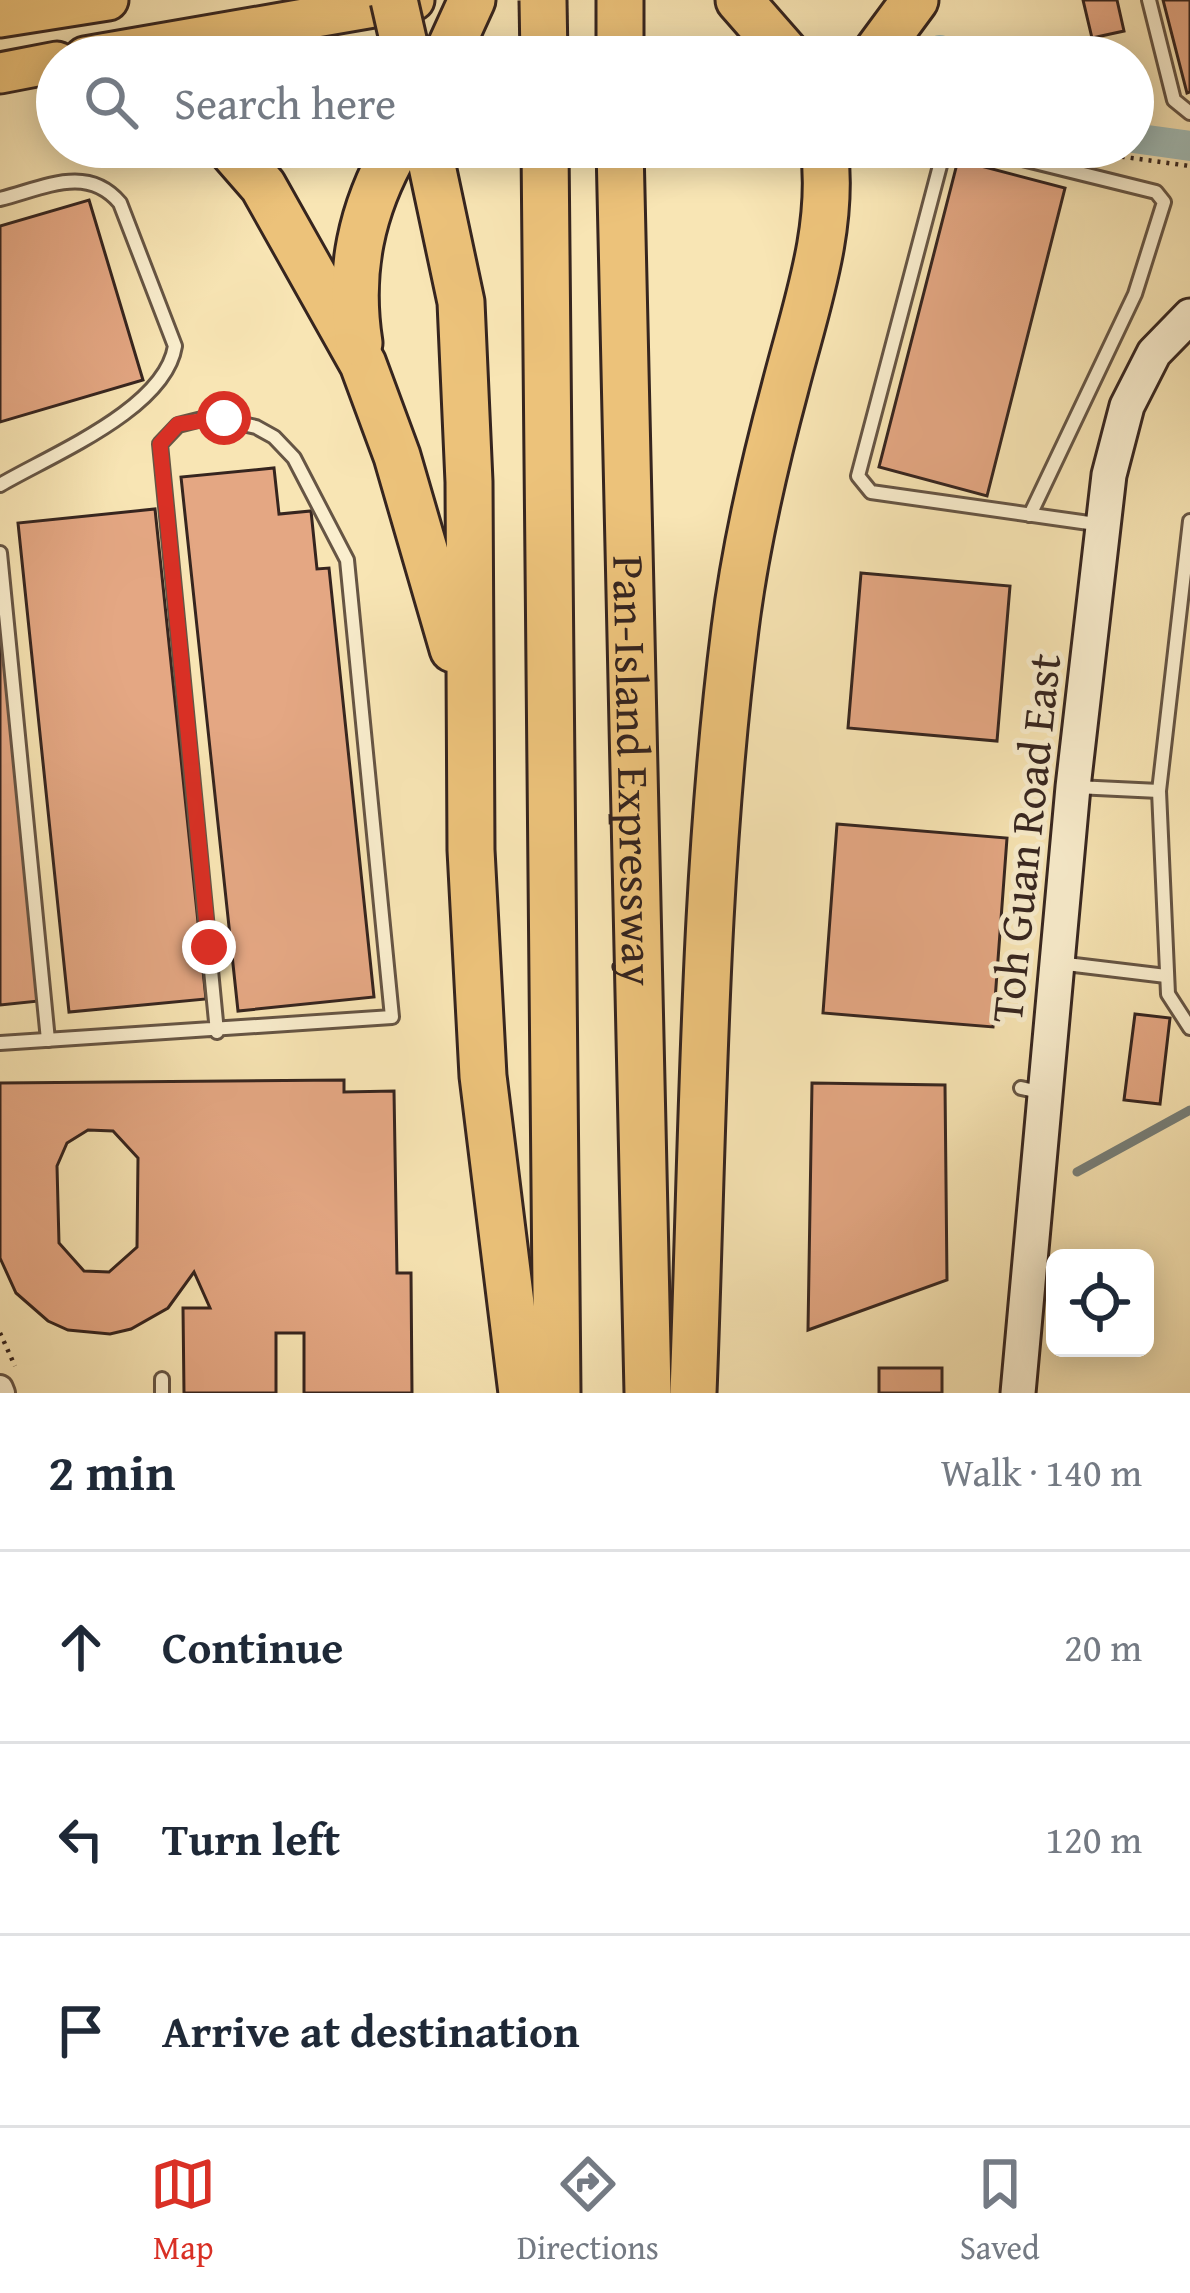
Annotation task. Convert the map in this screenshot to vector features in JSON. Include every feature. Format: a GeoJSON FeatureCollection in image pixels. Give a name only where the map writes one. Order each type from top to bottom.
{"type":"FeatureCollection","features":[{"type":"Feature","properties":{"kind":"highway"},"geometry":{"type":"LineString","coordinates":[[394,0],[402,36]]}},
{"type":"Feature","properties":{"kind":"highway"},"geometry":{"type":"LineString","coordinates":[[456,36],[472,0]]}},
{"type":"Feature","properties":{"kind":"highway"},"geometry":{"type":"LineString","coordinates":[[543,0],[544,36]]}},
{"type":"Feature","properties":{"kind":"highway"},"geometry":{"type":"LineString","coordinates":[[620,0],[620,36]]}},
{"type":"Feature","properties":{"kind":"highway"},"geometry":{"type":"LineString","coordinates":[[739,0],[771,36]]}},
{"type":"Feature","properties":{"kind":"highway"},"geometry":{"type":"LineString","coordinates":[[888,36],[915,0]]}},
{"type":"Feature","properties":{"kind":"highway"},"geometry":{"type":"LineString","coordinates":[[247,168],[263,186],[363,364]]}},
{"type":"Feature","properties":{"kind":"highway"},"geometry":{"type":"LineString","coordinates":[[387,168],[364,216],[353,303],[363,364],[432,568],[470,717]]}},
{"type":"Feature","properties":{"kind":"highway"},"geometry":{"type":"LineString","coordinates":[[432,168],[460,302],[483,1076],[522,1393]]}},
{"type":"Feature","properties":{"kind":"highway","name":"Pan-Island Expressway"},"geometry":{"type":"LineString","coordinates":[[545,168],[557,1393]]}},
{"type":"Feature","properties":{"kind":"highway","name":"Pan-Island Expressway"},"geometry":{"type":"LineString","coordinates":[[620,168],[648,1393]]}},
{"type":"Feature","properties":{"kind":"highway"},"geometry":{"type":"LineString","coordinates":[[693,1393],[710,922],[735,627],[781,402],[823,239],[827,168]]}},
{"type":"Feature","properties":{"kind":"main road"},"geometry":{"type":"LineString","coordinates":[[0,17],[108,0]]}},
{"type":"Feature","properties":{"kind":"main road"},"geometry":{"type":"LineString","coordinates":[[206,36],[414,0]]}},
{"type":"Feature","properties":{"kind":"main road"},"geometry":{"type":"LineString","coordinates":[[0,73],[36,66]]}},
{"type":"Feature","properties":{"kind":"street","name":"Toh Guan Road East"},"geometry":{"type":"LineString","coordinates":[[1018,1393],[1033,1091],[1057,963],[1103,525],[1127,406],[1154,353],[1190,316]]}},
{"type":"Feature","properties":{"kind":"lane"},"geometry":{"type":"LineString","coordinates":[[1149,0],[1174,100],[1190,113]]}},
{"type":"Feature","properties":{"kind":"lane"},"geometry":{"type":"LineString","coordinates":[[940,168],[858,476],[871,492],[1103,525]]}},
{"type":"Feature","properties":{"kind":"lane"},"geometry":{"type":"LineString","coordinates":[[1030,515],[1135,294],[1164,202],[1156,192],[1059,168]]}},
{"type":"Feature","properties":{"kind":"lane"},"geometry":{"type":"LineString","coordinates":[[0,200],[85,178],[105,184],[120,203],[176,346],[162,382],[141,402],[0,485]]}},
{"type":"Feature","properties":{"kind":"lane"},"geometry":{"type":"LineString","coordinates":[[0,1043],[218,1032],[390,1018],[347,560],[294,458],[274,437],[256,427],[210,417],[178,424],[160,444],[218,1032]]}},
{"type":"Feature","properties":{"kind":"lane"},"geometry":{"type":"LineString","coordinates":[[1190,521],[1159,791],[1168,994],[1190,1028]]}},
{"type":"Feature","properties":{"kind":"lane"},"geometry":{"type":"LineString","coordinates":[[0,553],[48,1040]]}},
{"type":"Feature","properties":{"kind":"lane"},"geometry":{"type":"LineString","coordinates":[[1072,787],[1159,791]]}},
{"type":"Feature","properties":{"kind":"lane"},"geometry":{"type":"LineString","coordinates":[[1057,963],[1166,976]]}},
{"type":"Feature","properties":{"kind":"path"},"geometry":{"type":"LineString","coordinates":[[1154,161],[1190,166]]}},
{"type":"Feature","properties":{"kind":"building"},"geometry":{"type":"Polygon","coordinates":[[[1083,0],[1117,0],[1124,31],[1092,36],[1083,0]]]}},
{"type":"Feature","properties":{"kind":"building"},"geometry":{"type":"Polygon","coordinates":[[[1163,0],[1190,0],[1187,93],[1163,0]]]}},
{"type":"Feature","properties":{"kind":"building"},"geometry":{"type":"Polygon","coordinates":[[[956,168],[989,168],[1065,188],[987,496],[879,467],[956,168]]]}},
{"type":"Feature","properties":{"kind":"building"},"geometry":{"type":"Polygon","coordinates":[[[89,200],[143,380],[0,422],[0,226],[89,200]]]}},
{"type":"Feature","properties":{"kind":"building"},"geometry":{"type":"Polygon","coordinates":[[[274,468],[279,514],[311,511],[317,569],[329,568],[374,997],[238,1011],[181,477],[274,468]]]}},
{"type":"Feature","properties":{"kind":"building"},"geometry":{"type":"Polygon","coordinates":[[[155,509],[206,999],[69,1012],[18,523],[155,509]]]}},
{"type":"Feature","properties":{"kind":"building"},"geometry":{"type":"Polygon","coordinates":[[[861,573],[1010,586],[997,741],[848,728],[861,573]]]}},
{"type":"Feature","properties":{"kind":"building"},"geometry":{"type":"Polygon","coordinates":[[[0,610],[39,1001],[0,1005],[0,610]]]}},
{"type":"Feature","properties":{"kind":"building"},"geometry":{"type":"Polygon","coordinates":[[[837,824],[1007,838],[993,1027],[823,1013],[837,824]]]}},
{"type":"Feature","properties":{"kind":"building"},"geometry":{"type":"Polygon","coordinates":[[[1135,1014],[1170,1018],[1160,1104],[1124,1100],[1135,1014]]]}},
{"type":"Feature","properties":{"kind":"building"},"geometry":{"type":"Polygon","coordinates":[[[344,1080],[344,1092],[394,1091],[397,1273],[411,1273],[412,1393],[304,1393],[304,1333],[276,1333],[276,1393],[184,1393],[183,1308],[210,1308],[194,1272],[168,1308],[131,1329],[110,1334],[68,1330],[48,1321],[16,1293],[0,1258],[0,1083],[344,1080]],[[88,1130],[67,1143],[57,1166],[59,1243],[84,1271],[109,1272],[137,1247],[138,1158],[113,1131],[88,1130]]]}},
{"type":"Feature","properties":{"kind":"building"},"geometry":{"type":"Polygon","coordinates":[[[812,1083],[945,1085],[947,1280],[808,1330],[812,1083]]]}},
{"type":"Feature","properties":{"kind":"building"},"geometry":{"type":"Polygon","coordinates":[[[879,1368],[942,1368],[942,1393],[879,1393],[879,1368]]]}},
{"type":"Feature","properties":{"kind":"waterway"},"geometry":{"type":"LineString","coordinates":[[1154,141],[1190,146]]}},
{"type":"Feature","properties":{"kind":"waterway"},"geometry":{"type":"LineString","coordinates":[[1077,1172],[1190,1110]]}},
{"type":"Feature","properties":{"kind":"route"},"geometry":{"type":"LineString","coordinates":[[209,947],[160,444],[178,424],[224,418]]}}]}
